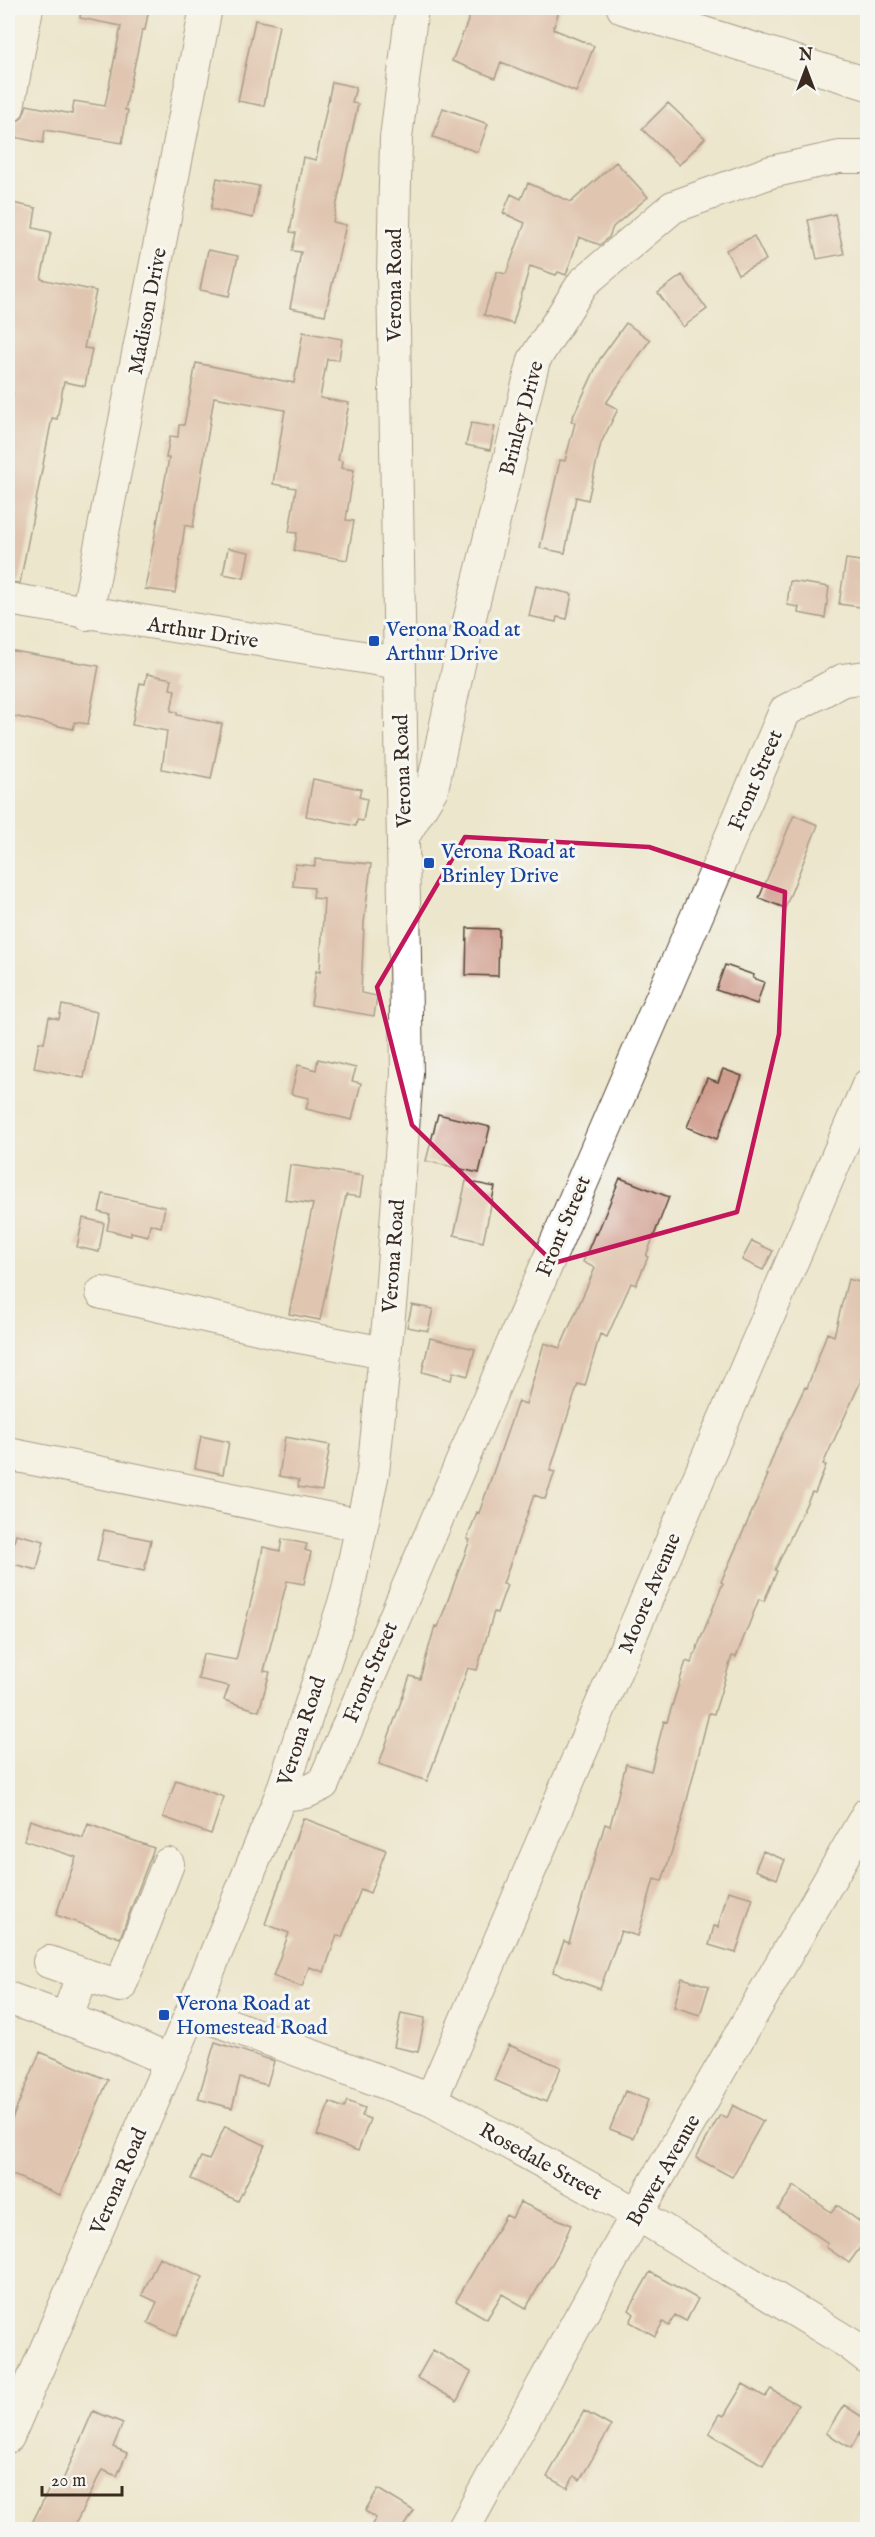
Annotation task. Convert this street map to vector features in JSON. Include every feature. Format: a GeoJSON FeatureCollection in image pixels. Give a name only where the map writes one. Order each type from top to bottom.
{"type":"FeatureCollection","features":[{"type":"Feature","properties":{"kind":"street"},"geometry":{"type":"LineString","coordinates":[[8,107],[27,8]]}},
{"type":"Feature","properties":{"kind":"street","name":"Madison Drive"},"geometry":{"type":"LineString","coordinates":[[87,614],[206,8]]}},
{"type":"Feature","properties":{"kind":"street","name":"Verona Road"},"geometry":{"type":"LineString","coordinates":[[8,2437],[19,2379],[170,2061],[281,1795],[347,1594],[373,1473],[407,1073],[393,260],[396,138],[412,8]]}},
{"type":"Feature","properties":{"kind":"street"},"geometry":{"type":"LineString","coordinates":[[622,8],[867,84]]}},
{"type":"Feature","properties":{"kind":"street","name":"Brinley Drive"},"geometry":{"type":"LineString","coordinates":[[404,835],[432,789],[465,637],[534,360],[583,283],[673,207],[771,172],[839,157],[867,157]]}},
{"type":"Feature","properties":{"kind":"street","name":"Arthur Drive"},"geometry":{"type":"LineString","coordinates":[[8,599],[87,614],[399,663]]}},
{"type":"Feature","properties":{"kind":"street","name":"Front Street"},"geometry":{"type":"LineString","coordinates":[[281,1795],[306,1792],[323,1784],[785,711],[843,680],[867,677]]}},
{"type":"Feature","properties":{"kind":"street","name":"Moore Avenue"},"geometry":{"type":"LineString","coordinates":[[431,2100],[867,1085]]}},
{"type":"Feature","properties":{"kind":"street"},"geometry":{"type":"LineString","coordinates":[[102,1293],[289,1335],[385,1353]]}},
{"type":"Feature","properties":{"kind":"street"},"geometry":{"type":"LineString","coordinates":[[8,1454],[361,1525]]}},
{"type":"Feature","properties":{"kind":"street","name":"Bower Avenue"},"geometry":{"type":"LineString","coordinates":[[463,2529],[637,2214],[867,1813]]}},
{"type":"Feature","properties":{"kind":"street"},"geometry":{"type":"LineString","coordinates":[[49,1962],[120,1986],[168,1864]]}},
{"type":"Feature","properties":{"kind":"street"},"geometry":{"type":"LineString","coordinates":[[66,2019],[83,1974]]}},
{"type":"Feature","properties":{"kind":"street"},"geometry":{"type":"LineString","coordinates":[[8,1998],[114,2036],[170,2061]]}},
{"type":"Feature","properties":{"kind":"street","name":"Rosedale Street"},"geometry":{"type":"LineString","coordinates":[[192,2011],[431,2100],[637,2214],[850,2344],[867,2358]]}},
{"type":"Feature","properties":{"kind":"highlighted area"},"geometry":{"type":"Polygon","coordinates":[[[465,837],[649,847],[785,892],[779,1034],[737,1212],[554,1263],[412,1125],[377,987],[465,837]]]}},
{"type":"Feature","properties":{"kind":"building"},"geometry":{"type":"Polygon","coordinates":[[[81,8],[149,8],[125,110],[128,110],[122,143],[45,130],[43,143],[14,137],[16,122],[22,118],[27,105],[72,114],[74,101],[105,106],[121,26],[80,18],[81,8]]]}},
{"type":"Feature","properties":{"kind":"building"},"geometry":{"type":"Polygon","coordinates":[[[473,8],[560,8],[553,29],[594,46],[576,92],[501,62],[495,78],[452,61],[473,8]]]}},
{"type":"Feature","properties":{"kind":"building"},"geometry":{"type":"Polygon","coordinates":[[[255,20],[279,25],[264,106],[238,101],[255,20]]]}},
{"type":"Feature","properties":{"kind":"building"},"geometry":{"type":"Polygon","coordinates":[[[332,82],[356,87],[352,103],[358,104],[333,222],[346,225],[325,315],[290,308],[301,252],[292,251],[296,233],[290,232],[303,157],[316,160],[332,82]]]}},
{"type":"Feature","properties":{"kind":"building"},"geometry":{"type":"Polygon","coordinates":[[[668,103],[705,138],[679,165],[642,129],[668,103]]]}},
{"type":"Feature","properties":{"kind":"building"},"geometry":{"type":"Polygon","coordinates":[[[443,108],[488,124],[478,152],[433,137],[443,108]]]}},
{"type":"Feature","properties":{"kind":"building"},"geometry":{"type":"Polygon","coordinates":[[[616,162],[648,197],[613,227],[609,237],[600,245],[579,237],[566,275],[558,272],[556,275],[530,266],[513,324],[484,315],[497,272],[506,274],[525,223],[503,213],[511,194],[521,199],[528,183],[571,202],[616,162]]]}},
{"type":"Feature","properties":{"kind":"building"},"geometry":{"type":"Polygon","coordinates":[[[217,178],[259,186],[253,218],[211,209],[217,178]]]}},
{"type":"Feature","properties":{"kind":"building"},"geometry":{"type":"Polygon","coordinates":[[[8,202],[36,208],[33,228],[51,232],[41,279],[96,291],[84,348],[92,349],[85,386],[64,382],[57,419],[52,418],[20,583],[8,582],[8,421],[13,392],[8,392],[8,202]]]}},
{"type":"Feature","properties":{"kind":"building"},"geometry":{"type":"Polygon","coordinates":[[[835,214],[844,254],[817,259],[808,220],[835,214]]]}},
{"type":"Feature","properties":{"kind":"building"},"geometry":{"type":"Polygon","coordinates":[[[754,236],[766,260],[738,274],[726,250],[754,236]]]}},
{"type":"Feature","properties":{"kind":"building"},"geometry":{"type":"Polygon","coordinates":[[[208,250],[238,256],[229,296],[200,290],[208,250]]]}},
{"type":"Feature","properties":{"kind":"building"},"geometry":{"type":"Polygon","coordinates":[[[682,275],[707,309],[683,327],[658,293],[682,275]]]}},
{"type":"Feature","properties":{"kind":"building"},"geometry":{"type":"Polygon","coordinates":[[[626,323],[650,340],[606,403],[618,409],[601,443],[588,500],[576,497],[565,553],[540,548],[560,460],[565,461],[575,423],[571,421],[600,359],[626,323]]]}},
{"type":"Feature","properties":{"kind":"building"},"geometry":{"type":"Polygon","coordinates":[[[303,332],[342,339],[339,360],[327,359],[320,398],[349,403],[338,460],[342,461],[341,468],[354,470],[346,520],[354,521],[347,560],[294,551],[297,533],[289,532],[296,488],[273,484],[285,410],[214,397],[193,527],[185,525],[175,593],[145,589],[169,458],[166,458],[170,436],[178,437],[179,425],[184,425],[196,363],[294,383],[303,332]]]}},
{"type":"Feature","properties":{"kind":"building"},"geometry":{"type":"Polygon","coordinates":[[[471,423],[495,427],[490,450],[466,445],[471,423]]]}},
{"type":"Feature","properties":{"kind":"building"},"geometry":{"type":"Polygon","coordinates":[[[228,548],[249,552],[244,578],[223,574],[228,548]]]}},
{"type":"Feature","properties":{"kind":"building"},"geometry":{"type":"Polygon","coordinates":[[[846,559],[867,562],[867,608],[839,604],[846,559]]]}},
{"type":"Feature","properties":{"kind":"building"},"geometry":{"type":"Polygon","coordinates":[[[790,581],[829,587],[825,618],[798,613],[799,607],[787,605],[790,581]]]}},
{"type":"Feature","properties":{"kind":"building"},"geometry":{"type":"Polygon","coordinates":[[[536,586],[572,594],[567,619],[557,617],[556,622],[529,616],[536,586]]]}},
{"type":"Feature","properties":{"kind":"building"},"geometry":{"type":"Polygon","coordinates":[[[8,650],[99,666],[88,724],[75,722],[73,729],[8,715],[8,650]]]}},
{"type":"Feature","properties":{"kind":"building"},"geometry":{"type":"Polygon","coordinates":[[[147,674],[172,679],[170,689],[175,690],[171,711],[177,712],[177,715],[222,724],[211,779],[162,769],[167,731],[132,725],[140,683],[145,684],[147,674]]]}},
{"type":"Feature","properties":{"kind":"building"},"geometry":{"type":"Polygon","coordinates":[[[313,779],[361,789],[359,797],[367,799],[363,821],[357,820],[356,826],[306,816],[313,779]]]}},
{"type":"Feature","properties":{"kind":"building"},"geometry":{"type":"Polygon","coordinates":[[[794,815],[818,825],[785,908],[759,898],[794,815]]]}},
{"type":"Feature","properties":{"kind":"building"},"geometry":{"type":"Polygon","coordinates":[[[315,859],[371,864],[364,923],[361,993],[377,996],[374,1016],[311,1005],[316,971],[320,972],[324,899],[313,898],[314,888],[293,886],[295,864],[315,866],[315,859]]]}},
{"type":"Feature","properties":{"kind":"building"},"geometry":{"type":"Polygon","coordinates":[[[467,928],[499,929],[498,976],[466,975],[467,928]]]}},
{"type":"Feature","properties":{"kind":"building"},"geometry":{"type":"Polygon","coordinates":[[[725,965],[754,975],[753,978],[764,982],[757,1004],[716,990],[725,965]]]}},
{"type":"Feature","properties":{"kind":"building"},"geometry":{"type":"Polygon","coordinates":[[[62,1005],[97,1012],[84,1078],[34,1068],[39,1042],[44,1043],[49,1017],[59,1019],[62,1005]]]}},
{"type":"Feature","properties":{"kind":"building"},"geometry":{"type":"Polygon","coordinates":[[[318,1059],[356,1068],[352,1081],[361,1083],[352,1120],[306,1109],[309,1098],[291,1094],[298,1065],[316,1070],[318,1059]]]}},
{"type":"Feature","properties":{"kind":"building"},"geometry":{"type":"Polygon","coordinates":[[[723,1069],[742,1076],[717,1139],[687,1127],[707,1078],[718,1082],[723,1069]]]}},
{"type":"Feature","properties":{"kind":"building"},"geometry":{"type":"Polygon","coordinates":[[[438,1114],[490,1127],[479,1173],[426,1161],[438,1114]]]}},
{"type":"Feature","properties":{"kind":"building"},"geometry":{"type":"Polygon","coordinates":[[[290,1165],[363,1176],[360,1197],[346,1195],[320,1320],[289,1314],[313,1204],[285,1200],[290,1165]]]}},
{"type":"Feature","properties":{"kind":"building"},"geometry":{"type":"Polygon","coordinates":[[[620,1178],[669,1197],[646,1256],[648,1257],[636,1285],[631,1283],[607,1337],[600,1334],[585,1386],[578,1384],[550,1471],[555,1472],[545,1499],[534,1495],[503,1584],[507,1585],[497,1613],[494,1612],[477,1670],[468,1668],[427,1781],[379,1764],[410,1676],[420,1679],[435,1626],[438,1627],[470,1540],[467,1539],[477,1512],[479,1513],[518,1401],[526,1404],[544,1343],[560,1348],[595,1268],[583,1262],[620,1178]]]}},
{"type":"Feature","properties":{"kind":"building"},"geometry":{"type":"Polygon","coordinates":[[[466,1181],[495,1187],[483,1242],[454,1235],[466,1181]]]}},
{"type":"Feature","properties":{"kind":"building"},"geometry":{"type":"Polygon","coordinates":[[[103,1194],[165,1207],[161,1227],[150,1224],[148,1236],[131,1232],[131,1236],[107,1230],[110,1215],[99,1212],[103,1194]]]}},
{"type":"Feature","properties":{"kind":"building"},"geometry":{"type":"Polygon","coordinates":[[[83,1218],[104,1223],[99,1252],[77,1247],[83,1218]]]}},
{"type":"Feature","properties":{"kind":"building"},"geometry":{"type":"Polygon","coordinates":[[[752,1241],[773,1251],[763,1270],[742,1260],[752,1241]]]}},
{"type":"Feature","properties":{"kind":"building"},"geometry":{"type":"Polygon","coordinates":[[[848,1279],[867,1284],[867,1381],[862,1379],[823,1464],[826,1465],[815,1493],[812,1492],[775,1570],[777,1571],[764,1601],[759,1599],[736,1657],[732,1656],[714,1714],[709,1713],[682,1820],[662,1881],[654,1879],[638,1936],[621,1931],[600,1989],[553,1972],[564,1941],[569,1943],[605,1824],[610,1826],[626,1764],[651,1771],[664,1721],[667,1722],[686,1661],[691,1663],[723,1583],[721,1582],[768,1475],[766,1475],[777,1446],[805,1387],[807,1388],[827,1333],[834,1336],[848,1279]]]}},
{"type":"Feature","properties":{"kind":"building"},"geometry":{"type":"Polygon","coordinates":[[[412,1305],[433,1309],[428,1331],[407,1327],[412,1305]]]}},
{"type":"Feature","properties":{"kind":"building"},"geometry":{"type":"Polygon","coordinates":[[[430,1338],[475,1349],[468,1376],[453,1372],[451,1380],[422,1372],[430,1338]]]}},
{"type":"Feature","properties":{"kind":"building"},"geometry":{"type":"Polygon","coordinates":[[[201,1436],[229,1442],[223,1474],[195,1468],[201,1436]]]}},
{"type":"Feature","properties":{"kind":"building"},"geometry":{"type":"Polygon","coordinates":[[[285,1437],[330,1445],[322,1491],[298,1487],[299,1480],[279,1476],[285,1437]]]}},
{"type":"Feature","properties":{"kind":"building"},"geometry":{"type":"Polygon","coordinates":[[[104,1530],[151,1540],[144,1571],[97,1561],[104,1530]]]}},
{"type":"Feature","properties":{"kind":"building"},"geometry":{"type":"Polygon","coordinates":[[[16,1534],[44,1541],[37,1570],[9,1563],[16,1534]]]}},
{"type":"Feature","properties":{"kind":"building"},"geometry":{"type":"Polygon","coordinates":[[[282,1539],[307,1544],[305,1550],[311,1552],[304,1584],[287,1581],[264,1671],[270,1672],[259,1711],[224,1700],[229,1686],[198,1679],[203,1654],[236,1660],[263,1547],[280,1551],[282,1539]]]}},
{"type":"Feature","properties":{"kind":"building"},"geometry":{"type":"Polygon","coordinates":[[[176,1780],[224,1797],[211,1834],[163,1817],[176,1780]]]}},
{"type":"Feature","properties":{"kind":"building"},"geometry":{"type":"Polygon","coordinates":[[[303,1818],[386,1850],[370,1893],[361,1889],[342,1937],[337,1935],[324,1972],[309,1967],[302,1987],[273,1976],[289,1933],[265,1924],[303,1818]]]}},
{"type":"Feature","properties":{"kind":"building"},"geometry":{"type":"Polygon","coordinates":[[[30,1820],[83,1838],[88,1824],[154,1848],[120,1938],[56,1915],[76,1857],[24,1840],[30,1820]]]}},
{"type":"Feature","properties":{"kind":"building"},"geometry":{"type":"Polygon","coordinates":[[[763,1851],[785,1860],[777,1879],[755,1870],[763,1851]]]}},
{"type":"Feature","properties":{"kind":"building"},"geometry":{"type":"Polygon","coordinates":[[[728,1891],[753,1898],[736,1953],[709,1945],[714,1926],[718,1927],[728,1891]]]}},
{"type":"Feature","properties":{"kind":"building"},"geometry":{"type":"Polygon","coordinates":[[[682,1978],[709,1986],[700,2015],[674,2007],[682,1978]]]}},
{"type":"Feature","properties":{"kind":"building"},"geometry":{"type":"Polygon","coordinates":[[[401,2013],[425,2018],[418,2052],[394,2047],[401,2013]]]}},
{"type":"Feature","properties":{"kind":"building"},"geometry":{"type":"Polygon","coordinates":[[[215,2042],[274,2061],[267,2085],[240,2078],[232,2108],[198,2099],[215,2042]]]}},
{"type":"Feature","properties":{"kind":"building"},"geometry":{"type":"Polygon","coordinates":[[[509,2045],[561,2067],[546,2102],[494,2080],[509,2045]]]}},
{"type":"Feature","properties":{"kind":"building"},"geometry":{"type":"Polygon","coordinates":[[[40,2052],[108,2080],[60,2195],[8,2173],[8,2129],[40,2052]]]}},
{"type":"Feature","properties":{"kind":"building"},"geometry":{"type":"Polygon","coordinates":[[[625,2091],[648,2100],[633,2138],[610,2129],[625,2091]]]}},
{"type":"Feature","properties":{"kind":"building"},"geometry":{"type":"Polygon","coordinates":[[[347,2101],[365,2108],[362,2116],[370,2119],[358,2151],[317,2135],[330,2102],[344,2108],[347,2101]]]}},
{"type":"Feature","properties":{"kind":"building"},"geometry":{"type":"Polygon","coordinates":[[[733,2105],[763,2121],[732,2177],[696,2158],[720,2115],[727,2118],[733,2105]]]}},
{"type":"Feature","properties":{"kind":"building"},"geometry":{"type":"Polygon","coordinates":[[[225,2126],[265,2145],[238,2201],[191,2179],[201,2157],[209,2160],[225,2126]]]}},
{"type":"Feature","properties":{"kind":"building"},"geometry":{"type":"Polygon","coordinates":[[[794,2186],[831,2212],[837,2205],[867,2227],[867,2238],[849,2263],[826,2247],[828,2243],[778,2209],[794,2186]]]}},
{"type":"Feature","properties":{"kind":"building"},"geometry":{"type":"Polygon","coordinates":[[[520,2202],[571,2225],[559,2252],[526,2308],[502,2294],[487,2319],[456,2301],[506,2215],[512,2218],[520,2202]]]}},
{"type":"Feature","properties":{"kind":"building"},"geometry":{"type":"Polygon","coordinates":[[[159,2257],[203,2277],[176,2336],[148,2323],[157,2302],[142,2295],[159,2257]]]}},
{"type":"Feature","properties":{"kind":"building"},"geometry":{"type":"Polygon","coordinates":[[[650,2272],[698,2299],[686,2321],[675,2315],[669,2326],[663,2322],[655,2336],[630,2322],[634,2314],[629,2310],[650,2272]]]}},
{"type":"Feature","properties":{"kind":"building"},"geometry":{"type":"Polygon","coordinates":[[[433,2350],[471,2372],[457,2401],[417,2378],[433,2350]]]}},
{"type":"Feature","properties":{"kind":"building"},"geometry":{"type":"Polygon","coordinates":[[[743,2384],[765,2397],[771,2389],[798,2405],[763,2465],[709,2433],[720,2414],[724,2416],[743,2384]]]}},
{"type":"Feature","properties":{"kind":"building"},"geometry":{"type":"Polygon","coordinates":[[[844,2405],[867,2420],[851,2448],[826,2433],[844,2405]]]}},
{"type":"Feature","properties":{"kind":"building"},"geometry":{"type":"Polygon","coordinates":[[[93,2411],[123,2423],[113,2447],[127,2453],[117,2476],[102,2470],[73,2529],[29,2529],[51,2485],[59,2489],[93,2411]]]}},
{"type":"Feature","properties":{"kind":"building"},"geometry":{"type":"Polygon","coordinates":[[[584,2411],[611,2426],[580,2480],[574,2476],[568,2488],[547,2477],[584,2411]]]}},
{"type":"Feature","properties":{"kind":"building"},"geometry":{"type":"Polygon","coordinates":[[[378,2489],[414,2511],[403,2529],[369,2529],[376,2518],[365,2511],[378,2489]]]}},
{"type":"Feature","properties":{"kind":"place","name":"Verona Road at Arthur Drive"},"geometry":{"type":"Point","coordinates":[374,641]}},
{"type":"Feature","properties":{"kind":"place","name":"Verona Road at Brinley Drive"},"geometry":{"type":"Point","coordinates":[429,863]}},
{"type":"Feature","properties":{"kind":"place","name":"Verona Road at Homestead Road"},"geometry":{"type":"Point","coordinates":[164,2015]}}]}
